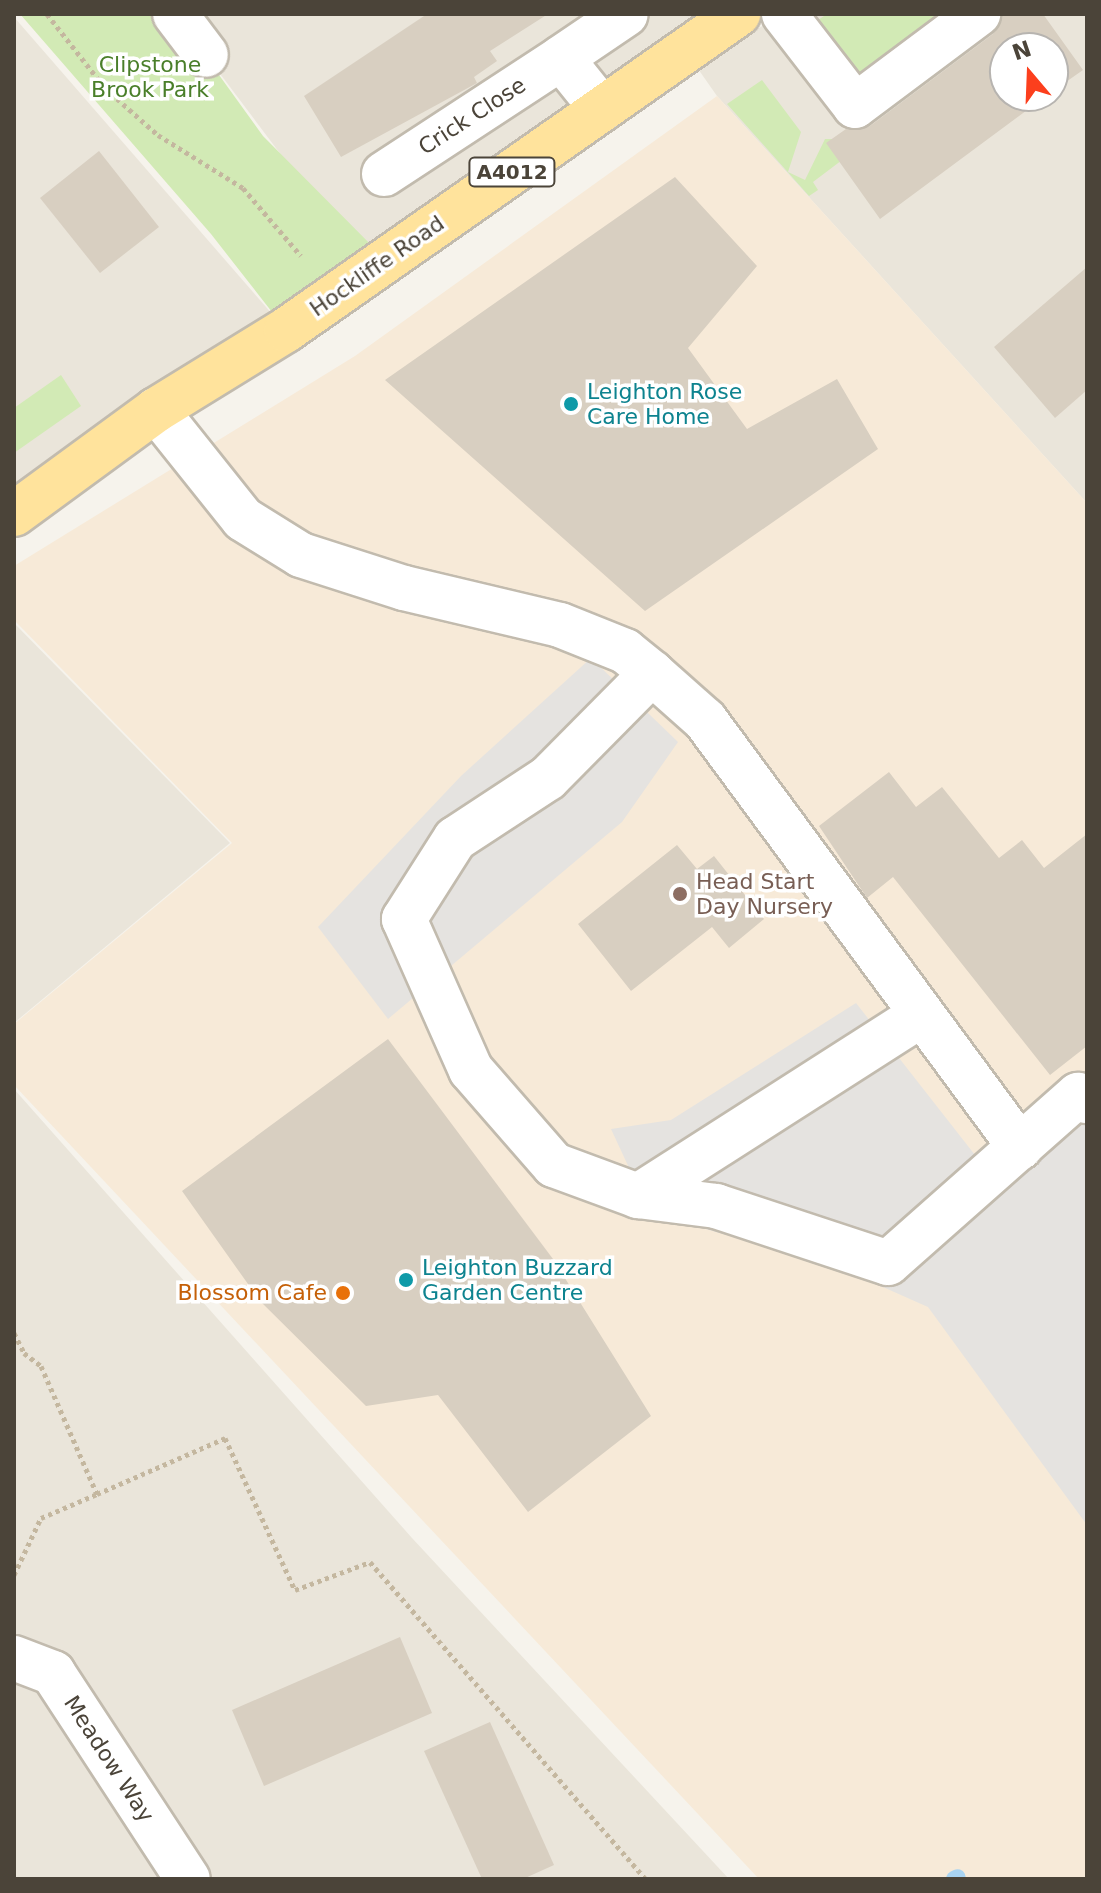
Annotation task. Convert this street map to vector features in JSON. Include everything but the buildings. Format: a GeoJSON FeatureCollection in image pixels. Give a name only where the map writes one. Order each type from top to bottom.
{"type":"FeatureCollection","features":[{"type":"Feature","properties":{"kind":"main road","name":"Hockliffe Road"},"geometry":{"type":"LineString","coordinates":[[14,514],[156,410],[335,296],[738,14]]}},
{"type":"Feature","properties":{"kind":"street"},"geometry":{"type":"LineString","coordinates":[[175,14],[206,55]]}},
{"type":"Feature","properties":{"kind":"street","name":"Crick Close"},"geometry":{"type":"LineString","coordinates":[[384,174],[626,14]]}},
{"type":"Feature","properties":{"kind":"street"},"geometry":{"type":"LineString","coordinates":[[784,14],[855,106],[978,14]]}},
{"type":"Feature","properties":{"kind":"street"},"geometry":{"type":"LineString","coordinates":[[561,58],[602,109]]}},
{"type":"Feature","properties":{"kind":"street"},"geometry":{"type":"LineString","coordinates":[[156,410],[243,519],[301,555],[404,588],[560,625],[625,651],[652,673],[705,720],[1020,1147]]}},
{"type":"Feature","properties":{"kind":"street"},"geometry":{"type":"LineString","coordinates":[[652,673],[548,778],[455,839],[404,919],[471,1070],[554,1165],[638,1196],[716,1206],[888,1263],[1078,1095],[1087,1101]]}},
{"type":"Feature","properties":{"kind":"street"},"geometry":{"type":"LineString","coordinates":[[638,1196],[921,1015]]}},
{"type":"Feature","properties":{"kind":"street","name":"Meadow Way"},"geometry":{"type":"LineString","coordinates":[[14,1658],[53,1673],[188,1879]]}},
{"type":"Feature","properties":{"kind":"path"},"geometry":{"type":"LineString","coordinates":[[47,14],[105,88],[158,135],[243,188],[335,296]]}},
{"type":"Feature","properties":{"kind":"path"},"geometry":{"type":"LineString","coordinates":[[14,1333],[24,1353],[41,1366],[97,1494]]}},
{"type":"Feature","properties":{"kind":"path"},"geometry":{"type":"LineString","coordinates":[[14,1575],[41,1518],[225,1438],[295,1590],[370,1562],[646,1879]]}},
{"type":"Feature","properties":{"kind":"shaded area"},"geometry":{"type":"Polygon","coordinates":[[[175,14],[738,14],[386,260],[291,168],[175,14]]]}},
{"type":"Feature","properties":{"kind":"shaded area"},"geometry":{"type":"Polygon","coordinates":[[[782,14],[1087,14],[1087,503],[717,96],[696,66],[782,14]]]}},
{"type":"Feature","properties":{"kind":"shaded area"},"geometry":{"type":"Polygon","coordinates":[[[14,17],[286,330],[14,514],[14,17]]]}},
{"type":"Feature","properties":{"kind":"shaded area","name":"Leighton Buzzard Garden Centre"},"geometry":{"type":"Polygon","coordinates":[[[717,96],[1087,503],[1087,1879],[759,1879],[14,1085],[14,1024],[232,843],[14,620],[14,566],[355,356],[717,96]]]}},
{"type":"Feature","properties":{"kind":"shaded area"},"geometry":{"type":"Polygon","coordinates":[[[14,623],[230,843],[14,1023],[14,623]]]}},
{"type":"Feature","properties":{"kind":"shaded area"},"geometry":{"type":"Polygon","coordinates":[[[591,658],[678,742],[622,822],[388,1019],[318,927],[461,776],[591,658]]]}},
{"type":"Feature","properties":{"kind":"shaded area"},"geometry":{"type":"Polygon","coordinates":[[[856,1003],[975,1155],[1087,1075],[1087,1525],[928,1307],[838,1267],[650,1213],[611,1129],[671,1120],[856,1003]]]}},
{"type":"Feature","properties":{"kind":"shaded area"},"geometry":{"type":"Polygon","coordinates":[[[14,1089],[412,1538],[729,1879],[14,1879],[14,1089]]]}},
{"type":"Feature","properties":{"kind":"green space","name":"Clipstone Brook Park"},"geometry":{"type":"Polygon","coordinates":[[[20,14],[175,14],[263,136],[386,260],[286,330],[211,234],[20,14]]]}},
{"type":"Feature","properties":{"kind":"green space"},"geometry":{"type":"Polygon","coordinates":[[[827,14],[971,14],[870,90],[803,30],[827,14]]]}},
{"type":"Feature","properties":{"kind":"green space"},"geometry":{"type":"Polygon","coordinates":[[[762,80],[801,132],[788,172],[805,180],[825,139],[851,139],[854,151],[813,182],[818,190],[809,196],[727,104],[762,80]]]}},
{"type":"Feature","properties":{"kind":"green space"},"geometry":{"type":"Polygon","coordinates":[[[61,375],[81,406],[14,453],[14,408],[61,375]]]}},
{"type":"Feature","properties":{"kind":"waterway"},"geometry":{"type":"LineString","coordinates":[[954,1879],[958,1877]]}},
{"type":"Feature","properties":{"kind":"place","name":"Leighton Rose Care Home"},"geometry":{"type":"Point","coordinates":[571,404]}},
{"type":"Feature","properties":{"kind":"place","name":"Head Start Day Nursery"},"geometry":{"type":"Point","coordinates":[680,894]}},
{"type":"Feature","properties":{"kind":"place","name":"Leighton Buzzard Garden Centre"},"geometry":{"type":"Point","coordinates":[406,1280]}},
{"type":"Feature","properties":{"kind":"place","name":"Blossom Cafe"},"geometry":{"type":"Point","coordinates":[343,1293]}}]}
